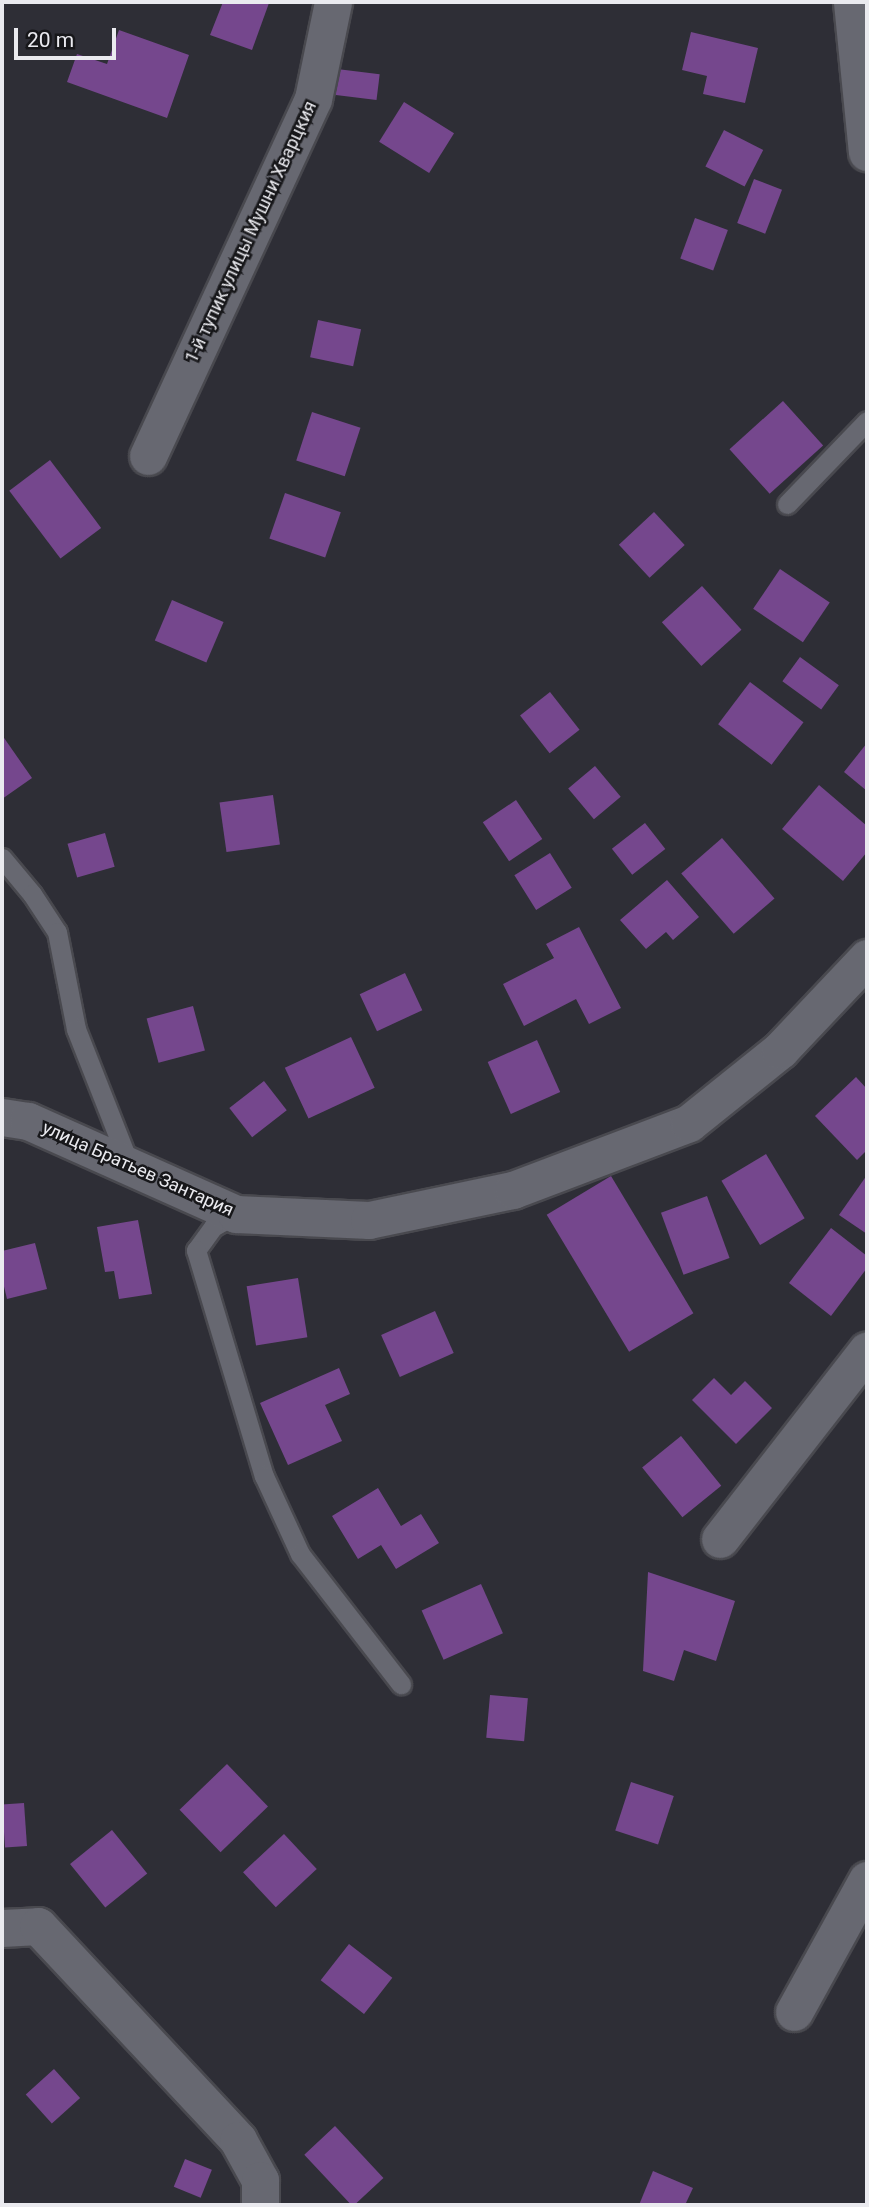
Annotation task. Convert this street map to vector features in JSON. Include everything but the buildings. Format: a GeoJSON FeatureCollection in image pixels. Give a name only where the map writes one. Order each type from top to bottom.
{"type":"FeatureCollection","features":[{"type":"Feature","properties":{"kind":"street","name":"1-й тупик улицы Мушни Хварцкия"},"geometry":{"type":"LineString","coordinates":[[148,456],[313,99],[333,2]]}},
{"type":"Feature","properties":{"kind":"street"},"geometry":{"type":"LineString","coordinates":[[852,2],[867,152]]}},
{"type":"Feature","properties":{"kind":"street","name":"улица Братьев Зантария"},"geometry":{"type":"LineString","coordinates":[[2,1117],[29,1121],[236,1214],[369,1220],[513,1190],[689,1123],[780,1050],[867,958]]}},
{"type":"Feature","properties":{"kind":"street"},"geometry":{"type":"LineString","coordinates":[[720,1539],[867,1350]]}},
{"type":"Feature","properties":{"kind":"street"},"geometry":{"type":"LineString","coordinates":[[794,2012],[867,1880]]}},
{"type":"Feature","properties":{"kind":"street"},"geometry":{"type":"LineString","coordinates":[[2,1927],[38,1926],[238,2140],[260,2180],[260,2205]]}},
{"type":"Feature","properties":{"kind":"lane"},"geometry":{"type":"LineString","coordinates":[[787,505],[867,422]]}},
{"type":"Feature","properties":{"kind":"lane"},"geometry":{"type":"LineString","coordinates":[[2,858],[32,894],[57,932],[76,1029],[130,1167]]}},
{"type":"Feature","properties":{"kind":"lane"},"geometry":{"type":"LineString","coordinates":[[2,878],[32,894]]}},
{"type":"Feature","properties":{"kind":"lane"},"geometry":{"type":"LineString","coordinates":[[236,1214],[213,1227],[196,1250],[264,1476],[300,1554],[401,1684]]}}]}
